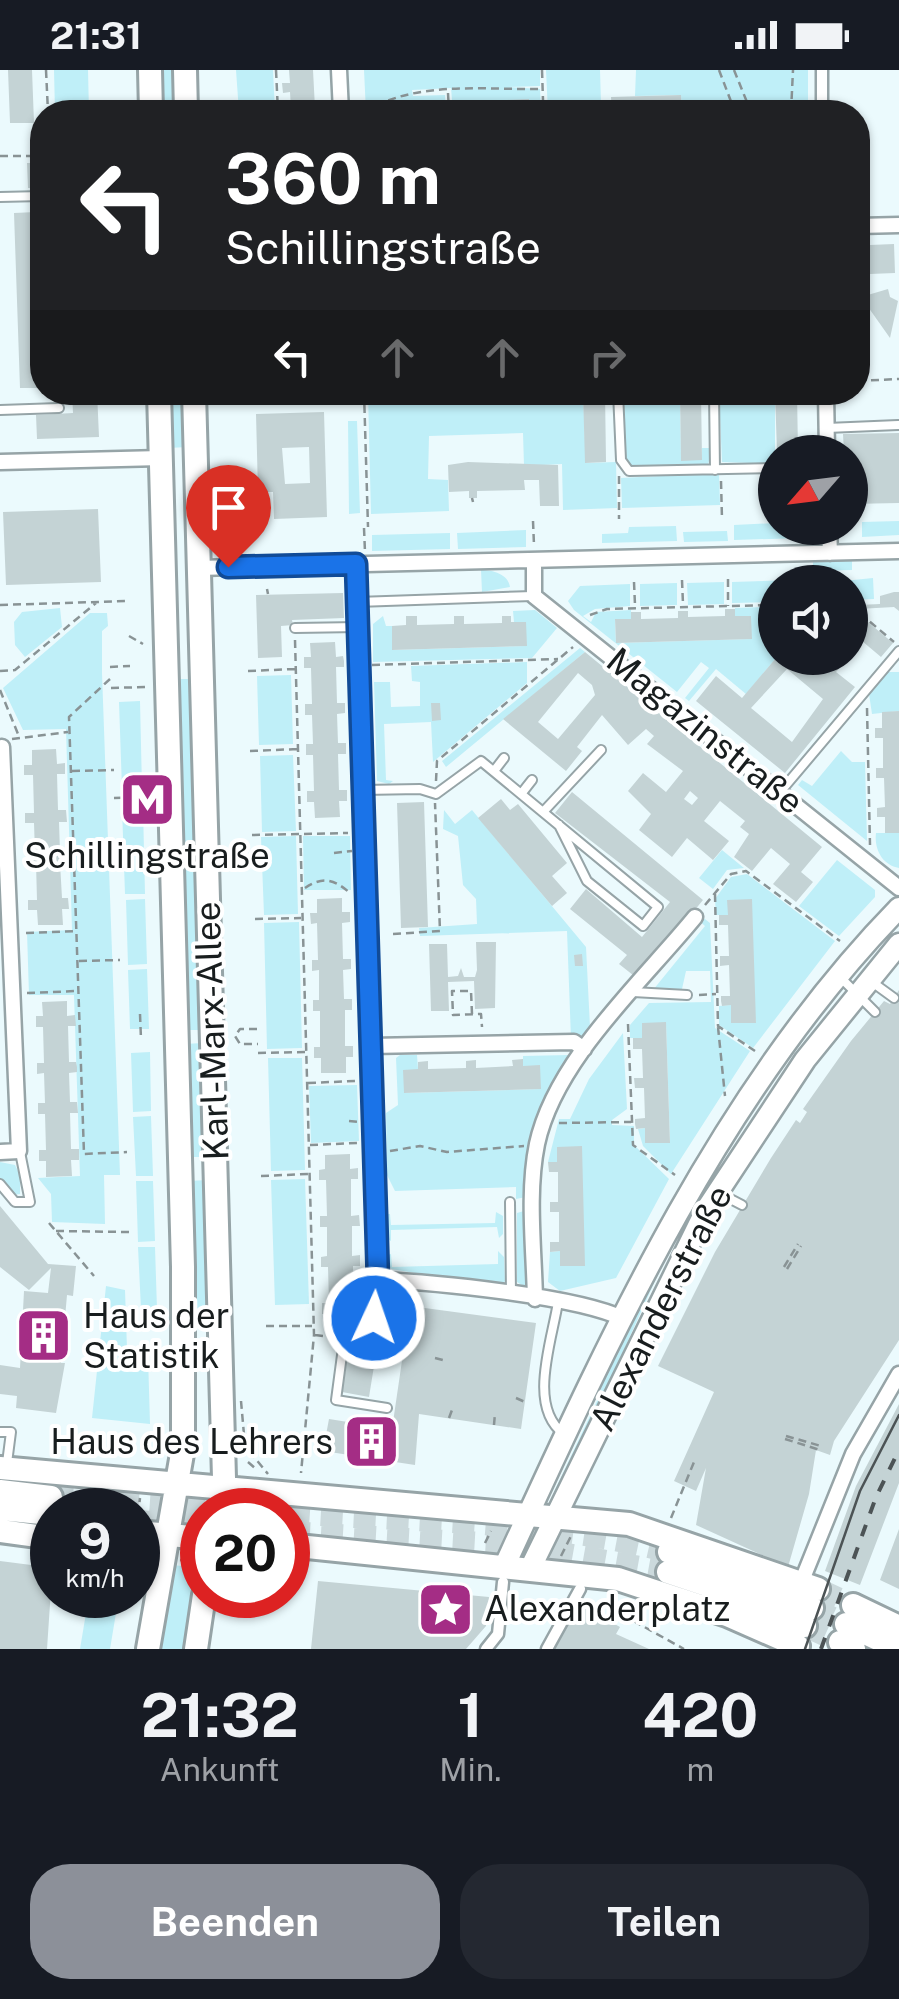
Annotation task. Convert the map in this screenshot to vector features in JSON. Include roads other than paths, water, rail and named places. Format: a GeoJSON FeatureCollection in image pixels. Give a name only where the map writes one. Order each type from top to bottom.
{"type":"FeatureCollection","features":[{"type":"Feature","properties":{"kind":"main road"},"geometry":{"type":"LineString","coordinates":[[150,70],[151,100]]}},
{"type":"Feature","properties":{"kind":"main road"},"geometry":{"type":"LineString","coordinates":[[185,70],[186,100]]}},
{"type":"Feature","properties":{"kind":"main road","name":"Karl-Marx-Allee"},"geometry":{"type":"LineString","coordinates":[[160,405],[180,1169],[183,1448],[179,1486]]}},
{"type":"Feature","properties":{"kind":"main road","name":"Karl-Marx-Allee"},"geometry":{"type":"LineString","coordinates":[[194,405],[222,1488]]}},
{"type":"Feature","properties":{"kind":"main road","name":"Alexanderstraße"},"geometry":{"type":"LineString","coordinates":[[504,1574],[566,1435],[668,1232],[686,1177],[734,1121],[838,976],[899,908]]}},
{"type":"Feature","properties":{"kind":"main road","name":"Alexanderstraße"},"geometry":{"type":"LineString","coordinates":[[532,1568],[565,1524],[689,1241],[756,1133],[863,986],[899,944]]}},
{"type":"Feature","properties":{"kind":"main road"},"geometry":{"type":"LineString","coordinates":[[3,1468],[185,1488]]}},
{"type":"Feature","properties":{"kind":"main road"},"geometry":{"type":"LineString","coordinates":[[148,1649],[179,1486]]}},
{"type":"Feature","properties":{"kind":"main road"},"geometry":{"type":"LineString","coordinates":[[0,1492],[30,1500]]}},
{"type":"Feature","properties":{"kind":"main road"},"geometry":{"type":"LineString","coordinates":[[310,1500],[650,1528],[799,1620]]}},
{"type":"Feature","properties":{"kind":"main road"},"geometry":{"type":"LineString","coordinates":[[0,1509],[30,1507]]}},
{"type":"Feature","properties":{"kind":"main road"},"geometry":{"type":"LineString","coordinates":[[0,1532],[30,1535]]}},
{"type":"Feature","properties":{"kind":"main road"},"geometry":{"type":"LineString","coordinates":[[160,1533],[180,1535]]}},
{"type":"Feature","properties":{"kind":"main road"},"geometry":{"type":"LineString","coordinates":[[310,1548],[504,1574],[532,1568],[637,1585],[799,1620]]}},
{"type":"Feature","properties":{"kind":"main road"},"geometry":{"type":"LineString","coordinates":[[669,1562],[799,1620]]}},
{"type":"Feature","properties":{"kind":"main road"},"geometry":{"type":"LineString","coordinates":[[196,1649],[201,1618]]}},
{"type":"Feature","properties":{"kind":"main road"},"geometry":{"type":"LineString","coordinates":[[848,1630],[899,1627]]}},
{"type":"Feature","properties":{"kind":"main road"},"geometry":{"type":"LineString","coordinates":[[848,1630],[899,1649]]}},
{"type":"Feature","properties":{"kind":"street"},"geometry":{"type":"LineString","coordinates":[[339,70],[340,100]]}},
{"type":"Feature","properties":{"kind":"street"},"geometry":{"type":"LineString","coordinates":[[822,70],[822,100]]}},
{"type":"Feature","properties":{"kind":"street"},"geometry":{"type":"LineString","coordinates":[[870,226],[899,225]]}},
{"type":"Feature","properties":{"kind":"street"},"geometry":{"type":"LineString","coordinates":[[826,405],[827,435]]}},
{"type":"Feature","properties":{"kind":"street"},"geometry":{"type":"LineString","coordinates":[[0,462],[161,458]]}},
{"type":"Feature","properties":{"kind":"street"},"geometry":{"type":"LineString","coordinates":[[830,545],[830,554]]}},
{"type":"Feature","properties":{"kind":"street"},"geometry":{"type":"LineString","coordinates":[[198,568],[361,559],[372,568],[899,551]]}},
{"type":"Feature","properties":{"kind":"street"},"geometry":{"type":"LineString","coordinates":[[361,559],[358,627],[378,1280],[558,1302],[604,1310],[624,1319]]}},
{"type":"Feature","properties":{"kind":"street"},"geometry":{"type":"LineString","coordinates":[[534,563],[534,596]]}},
{"type":"Feature","properties":{"kind":"street","name":"Magazinstraße"},"geometry":{"type":"LineString","coordinates":[[534,596],[677,701],[899,888]]}},
{"type":"Feature","properties":{"kind":"street"},"geometry":{"type":"LineString","coordinates":[[0,1152],[20,1151],[4,870],[2,747]]}},
{"type":"Feature","properties":{"kind":"street"},"geometry":{"type":"LineString","coordinates":[[535,1299],[536,1149],[551,1101],[584,1049],[696,917]]}},
{"type":"Feature","properties":{"kind":"street"},"geometry":{"type":"LineString","coordinates":[[370,1046],[574,1042],[584,1049]]}},
{"type":"Feature","properties":{"kind":"street"},"geometry":{"type":"LineString","coordinates":[[799,1620],[853,1454],[899,1374]]}},
{"type":"Feature","properties":{"kind":"street"},"geometry":{"type":"LineString","coordinates":[[486,1649],[498,1634],[504,1574]]}},
{"type":"Feature","properties":{"kind":"street"},"geometry":{"type":"LineString","coordinates":[[547,1649],[580,1589]]}},
{"type":"Feature","properties":{"kind":"lane"},"geometry":{"type":"LineString","coordinates":[[0,196],[30,196]]}},
{"type":"Feature","properties":{"kind":"lane"},"geometry":{"type":"LineString","coordinates":[[619,405],[622,465],[634,472],[758,469]]}},
{"type":"Feature","properties":{"kind":"lane"},"geometry":{"type":"LineString","coordinates":[[715,405],[718,470]]}},
{"type":"Feature","properties":{"kind":"lane"},"geometry":{"type":"LineString","coordinates":[[0,410],[59,408]]}},
{"type":"Feature","properties":{"kind":"lane"},"geometry":{"type":"LineString","coordinates":[[827,428],[898,425]]}},
{"type":"Feature","properties":{"kind":"lane"},"geometry":{"type":"LineString","coordinates":[[358,602],[534,596]]}},
{"type":"Feature","properties":{"kind":"lane"},"geometry":{"type":"LineString","coordinates":[[295,628],[358,627]]}},
{"type":"Feature","properties":{"kind":"lane"},"geometry":{"type":"LineString","coordinates":[[781,791],[899,648]]}},
{"type":"Feature","properties":{"kind":"lane"},"geometry":{"type":"LineString","coordinates":[[543,812],[601,750]]}},
{"type":"Feature","properties":{"kind":"lane"},"geometry":{"type":"LineString","coordinates":[[494,772],[504,758]]}},
{"type":"Feature","properties":{"kind":"lane"},"geometry":{"type":"LineString","coordinates":[[363,790],[420,789],[436,794],[481,761],[658,907],[642,926],[587,881],[559,826]]}},
{"type":"Feature","properties":{"kind":"lane"},"geometry":{"type":"LineString","coordinates":[[520,794],[532,780]]}},
{"type":"Feature","properties":{"kind":"lane"},"geometry":{"type":"LineString","coordinates":[[838,976],[894,998]]}},
{"type":"Feature","properties":{"kind":"lane"},"geometry":{"type":"LineString","coordinates":[[863,986],[875,1012]]}},
{"type":"Feature","properties":{"kind":"lane"},"geometry":{"type":"LineString","coordinates":[[633,992],[686,996]]}},
{"type":"Feature","properties":{"kind":"lane"},"geometry":{"type":"LineString","coordinates":[[734,1121],[756,1133]]}},
{"type":"Feature","properties":{"kind":"lane"},"geometry":{"type":"LineString","coordinates":[[0,1184],[14,1202],[30,1202],[20,1151]]}},
{"type":"Feature","properties":{"kind":"lane"},"geometry":{"type":"LineString","coordinates":[[180,1169],[215,1168]]}},
{"type":"Feature","properties":{"kind":"lane"},"geometry":{"type":"LineString","coordinates":[[686,1177],[742,1205]]}},
{"type":"Feature","properties":{"kind":"lane"},"geometry":{"type":"LineString","coordinates":[[512,1296],[510,1203],[534,1204]]}},
{"type":"Feature","properties":{"kind":"lane"},"geometry":{"type":"LineString","coordinates":[[668,1232],[689,1241]]}},
{"type":"Feature","properties":{"kind":"lane"},"geometry":{"type":"LineString","coordinates":[[378,1280],[371,1331],[360,1342],[344,1340],[336,1400],[387,1408]]}},
{"type":"Feature","properties":{"kind":"lane"},"geometry":{"type":"LineString","coordinates":[[558,1302],[543,1402],[550,1421],[566,1435]]}},
{"type":"Feature","properties":{"kind":"lane"},"geometry":{"type":"LineString","coordinates":[[0,1432],[10,1432],[3,1468]]}},
{"type":"Feature","properties":{"kind":"tunnel"},"geometry":{"type":"LineString","coordinates":[[160,1504],[180,1506]]}},
{"type":"Feature","properties":{"kind":"tunnel"},"geometry":{"type":"LineString","coordinates":[[310,1514],[528,1528],[669,1552]]}},
{"type":"Feature","properties":{"kind":"tunnel"},"geometry":{"type":"LineString","coordinates":[[160,1523],[180,1524]]}},
{"type":"Feature","properties":{"kind":"tunnel"},"geometry":{"type":"LineString","coordinates":[[310,1533],[517,1545],[668,1572]]}},
{"type":"Feature","properties":{"kind":"tunnel"},"geometry":{"type":"LineString","coordinates":[[818,1589],[853,1605]]}},
{"type":"Feature","properties":{"kind":"tunnel"},"geometry":{"type":"LineString","coordinates":[[812,1608],[846,1624]]}},
{"type":"Feature","properties":{"kind":"tunnel"},"geometry":{"type":"LineString","coordinates":[[805,1626],[840,1642]]}},
{"type":"Feature","properties":{"kind":"tram line"},"geometry":{"type":"LineString","coordinates":[[805,1649],[860,1491],[899,1415]]}},
{"type":"Feature","properties":{"kind":"railway"},"geometry":{"type":"LineString","coordinates":[[821,1649],[876,1497],[899,1450]]}},
{"type":"Feature","properties":{"kind":"place","name":"Schillingstraße"},"geometry":{"type":"Point","coordinates":[147,800]}},
{"type":"Feature","properties":{"kind":"place","name":"Haus der Statistik"},"geometry":{"type":"Point","coordinates":[44,1336]}},
{"type":"Feature","properties":{"kind":"place","name":"Haus des Lehrers"},"geometry":{"type":"Point","coordinates":[372,1442]}},
{"type":"Feature","properties":{"kind":"place","name":"Alexanderplatz"},"geometry":{"type":"Point","coordinates":[445,1609]}}]}
